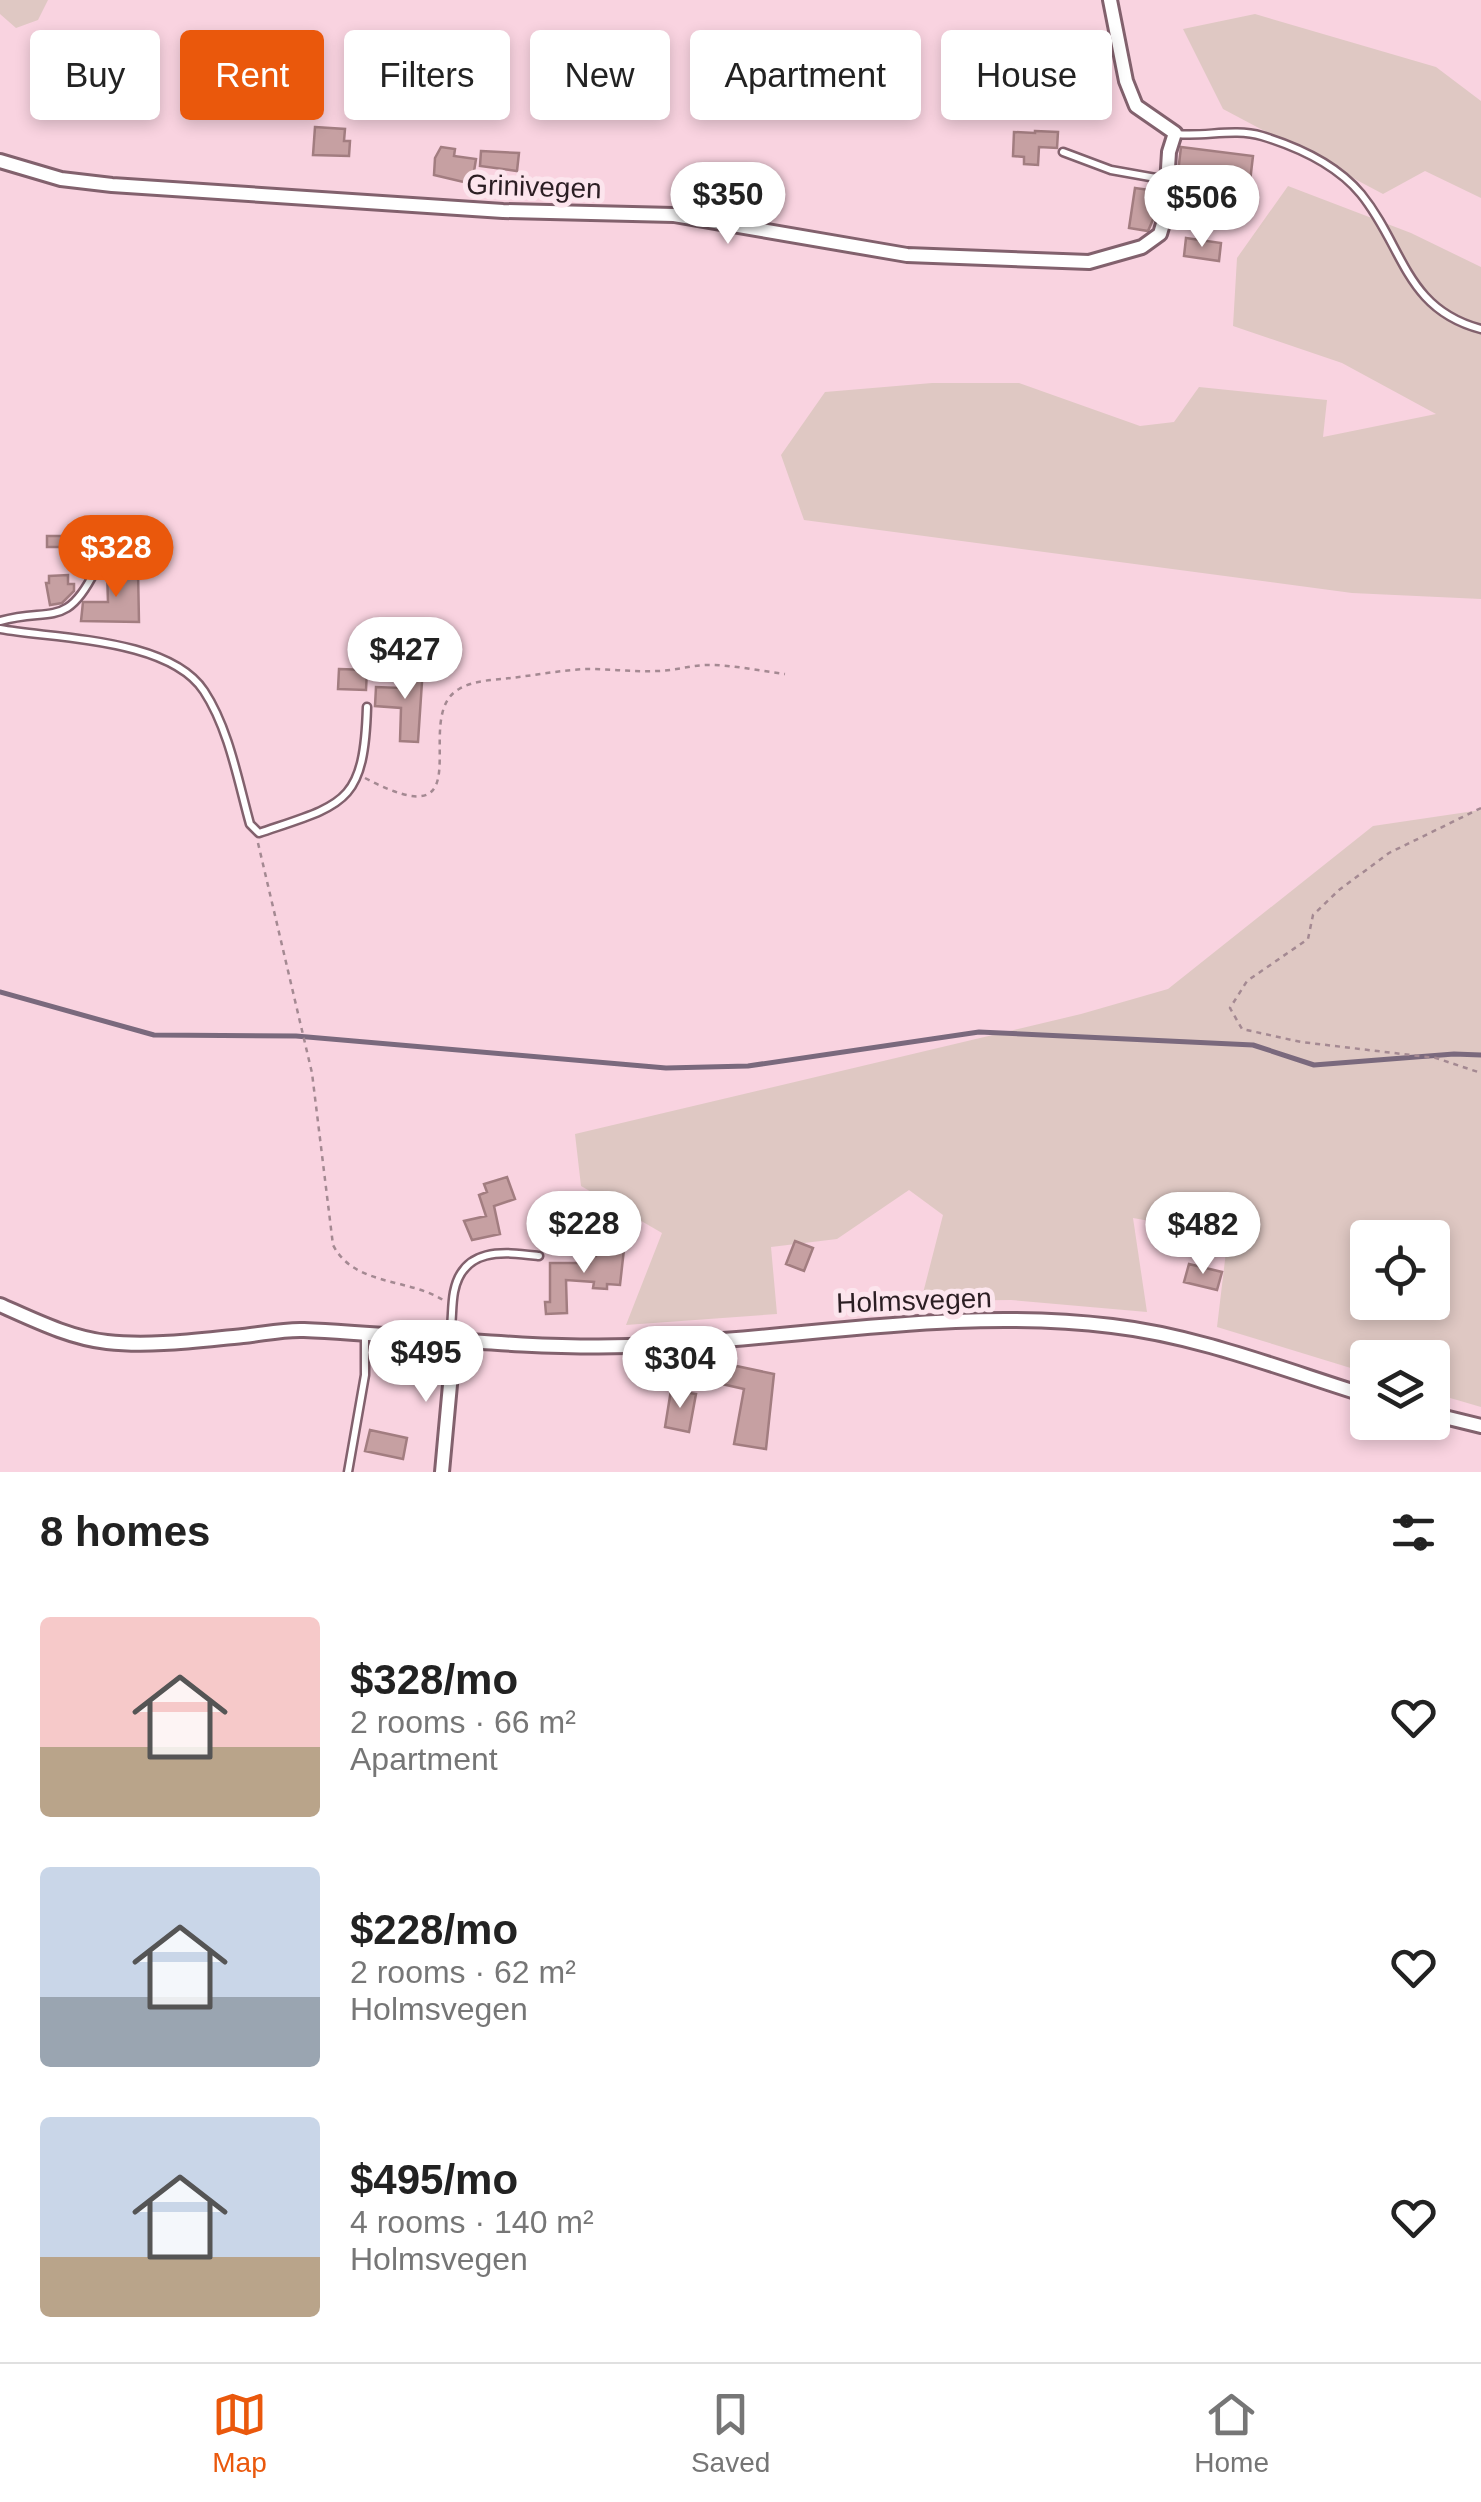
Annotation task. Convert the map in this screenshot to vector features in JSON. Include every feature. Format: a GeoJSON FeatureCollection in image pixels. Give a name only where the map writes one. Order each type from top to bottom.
{"type":"FeatureCollection","features":[{"type":"Feature","properties":{"kind":"street"},"geometry":{"type":"LineString","coordinates":[[1110,0],[1126,80],[1136,106],[1176,134]]}},
{"type":"Feature","properties":{"kind":"street","name":"Grinivegen"},"geometry":{"type":"LineString","coordinates":[[0,161],[61,179],[112,185],[503,211],[674,215],[907,255],[1089,262],[1153,242],[1160,234],[1165,217],[1169,152],[1176,134]]}},
{"type":"Feature","properties":{"kind":"street","name":"Holmsvegen"},"geometry":{"type":"LineString","coordinates":[[0,1305],[66,1332],[107,1342],[193,1340],[298,1330],[521,1346],[629,1346],[725,1341],[876,1324],[1070,1322],[1164,1334],[1350,1391]]}},
{"type":"Feature","properties":{"kind":"street"},"geometry":{"type":"LineString","coordinates":[[442,1472],[451,1341]]}},
{"type":"Feature","properties":{"kind":"street"},"geometry":{"type":"LineString","coordinates":[[1450,1418],[1481,1426]]}},
{"type":"Feature","properties":{"kind":"lane"},"geometry":{"type":"LineString","coordinates":[[1176,134],[1255,134],[1292,146],[1329,166],[1373,210],[1424,296],[1447,316],[1481,329]]}},
{"type":"Feature","properties":{"kind":"lane"},"geometry":{"type":"LineString","coordinates":[[1063,152],[1111,170],[1168,180]]}},
{"type":"Feature","properties":{"kind":"lane"},"geometry":{"type":"LineString","coordinates":[[0,621],[64,612],[86,590],[94,571]]}},
{"type":"Feature","properties":{"kind":"lane"},"geometry":{"type":"LineString","coordinates":[[0,629],[108,644],[167,662],[194,680],[205,692],[223,733],[253,827],[259,833],[325,811],[349,795],[359,774],[367,707]]}},
{"type":"Feature","properties":{"kind":"lane"},"geometry":{"type":"LineString","coordinates":[[451,1341],[460,1276],[480,1256],[501,1251],[540,1256]]}},
{"type":"Feature","properties":{"kind":"lane"},"geometry":{"type":"LineString","coordinates":[[348,1472],[365,1375],[365,1334]]}},
{"type":"Feature","properties":{"kind":"path"},"geometry":{"type":"LineString","coordinates":[[359,774],[404,794],[426,795],[436,786],[441,772],[439,715],[444,700],[459,688],[480,682],[585,669],[656,671],[708,665],[785,674]]}},
{"type":"Feature","properties":{"kind":"path"},"geometry":{"type":"LineString","coordinates":[[1481,808],[1388,853],[1339,890],[1313,916],[1308,939],[1246,981],[1230,1008],[1242,1029],[1301,1042],[1436,1058],[1481,1073]]}},
{"type":"Feature","properties":{"kind":"path"},"geometry":{"type":"LineString","coordinates":[[253,827],[279,922],[312,1073],[333,1245],[344,1261],[358,1271],[430,1292],[453,1307]]}},
{"type":"Feature","properties":{"kind":"shaded area"},"geometry":{"type":"Polygon","coordinates":[[[0,0],[48,0],[38,20],[16,28],[0,14],[0,0]]]}},
{"type":"Feature","properties":{"kind":"shaded area"},"geometry":{"type":"Polygon","coordinates":[[[1255,14],[1436,67],[1481,101],[1481,198],[1425,171],[1383,194],[1223,109],[1183,29],[1255,14]]]}},
{"type":"Feature","properties":{"kind":"shaded area"},"geometry":{"type":"Polygon","coordinates":[[[1288,186],[1411,233],[1481,267],[1481,599],[1352,593],[804,520],[781,455],[825,392],[932,383],[1019,383],[1140,426],[1174,422],[1199,387],[1327,400],[1323,437],[1436,414],[1342,363],[1233,326],[1237,258],[1288,186]]]}},
{"type":"Feature","properties":{"kind":"shaded area"},"geometry":{"type":"Polygon","coordinates":[[[1481,810],[1481,1407],[1450,1398],[1450,1340],[1350,1340],[1350,1368],[1217,1327],[1228,1235],[1133,1218],[1147,1312],[1011,1300],[921,1301],[943,1215],[909,1190],[837,1239],[771,1247],[777,1314],[626,1325],[662,1233],[581,1186],[575,1134],[1081,1014],[1168,989],[1373,826],[1481,810]]]}},
{"type":"Feature","properties":{"kind":"building"},"geometry":{"type":"Polygon","coordinates":[[[315,127],[345,129],[344,141],[350,141],[349,156],[313,155],[315,127]]]}},
{"type":"Feature","properties":{"kind":"building"},"geometry":{"type":"Polygon","coordinates":[[[1014,132],[1058,132],[1057,148],[1039,147],[1038,165],[1024,164],[1024,157],[1013,156],[1014,132]]]}},
{"type":"Feature","properties":{"kind":"building"},"geometry":{"type":"Polygon","coordinates":[[[441,147],[455,149],[454,156],[476,159],[472,184],[434,175],[435,158],[441,147]]]}},
{"type":"Feature","properties":{"kind":"building"},"geometry":{"type":"Polygon","coordinates":[[[1181,147],[1253,156],[1249,190],[1177,181],[1181,147]]]}},
{"type":"Feature","properties":{"kind":"building"},"geometry":{"type":"Polygon","coordinates":[[[481,151],[519,153],[517,171],[480,166],[481,151]]]}},
{"type":"Feature","properties":{"kind":"building"},"geometry":{"type":"Polygon","coordinates":[[[1135,188],[1157,191],[1155,215],[1148,231],[1129,228],[1135,188]]]}},
{"type":"Feature","properties":{"kind":"building"},"geometry":{"type":"Polygon","coordinates":[[[1186,238],[1221,243],[1219,261],[1184,256],[1186,238]]]}},
{"type":"Feature","properties":{"kind":"building"},"geometry":{"type":"Polygon","coordinates":[[[47,536],[82,536],[82,547],[47,547],[47,536]]]}},
{"type":"Feature","properties":{"kind":"building"},"geometry":{"type":"Polygon","coordinates":[[[138,570],[139,622],[81,621],[83,602],[108,602],[107,571],[138,570]]]}},
{"type":"Feature","properties":{"kind":"building"},"geometry":{"type":"Polygon","coordinates":[[[68,575],[68,584],[74,584],[74,591],[62,603],[50,605],[46,583],[49,576],[68,575]]]}},
{"type":"Feature","properties":{"kind":"building"},"geometry":{"type":"Polygon","coordinates":[[[402,666],[423,667],[418,742],[400,741],[401,708],[375,706],[376,687],[401,688],[402,666]]]}},
{"type":"Feature","properties":{"kind":"building"},"geometry":{"type":"Polygon","coordinates":[[[339,669],[367,670],[366,690],[338,689],[339,669]]]}},
{"type":"Feature","properties":{"kind":"building"},"geometry":{"type":"Polygon","coordinates":[[[507,1177],[515,1199],[494,1206],[500,1234],[472,1240],[464,1221],[486,1216],[479,1195],[487,1192],[484,1184],[507,1177]]]}},
{"type":"Feature","properties":{"kind":"building"},"geometry":{"type":"Polygon","coordinates":[[[795,1241],[813,1248],[804,1271],[786,1264],[795,1241]]]}},
{"type":"Feature","properties":{"kind":"building"},"geometry":{"type":"Polygon","coordinates":[[[597,1246],[624,1249],[620,1285],[593,1288],[594,1282],[566,1280],[567,1313],[546,1314],[545,1302],[550,1302],[550,1263],[590,1263],[597,1246]]]}},
{"type":"Feature","properties":{"kind":"building"},"geometry":{"type":"Polygon","coordinates":[[[1189,1264],[1222,1272],[1217,1290],[1184,1282],[1189,1264]]]}},
{"type":"Feature","properties":{"kind":"building"},"geometry":{"type":"Polygon","coordinates":[[[708,1360],[774,1374],[766,1449],[734,1444],[744,1389],[704,1380],[708,1360]]]}},
{"type":"Feature","properties":{"kind":"building"},"geometry":{"type":"Polygon","coordinates":[[[671,1390],[696,1394],[689,1432],[665,1427],[671,1390]]]}},
{"type":"Feature","properties":{"kind":"building"},"geometry":{"type":"Polygon","coordinates":[[[370,1430],[407,1438],[403,1459],[365,1451],[370,1430]]]}},
{"type":"Feature","properties":{"kind":"waterway"},"geometry":{"type":"LineString","coordinates":[[0,992],[154,1035],[296,1036],[666,1068],[748,1066],[979,1032],[1253,1045],[1314,1065],[1481,1055]]}}]}
